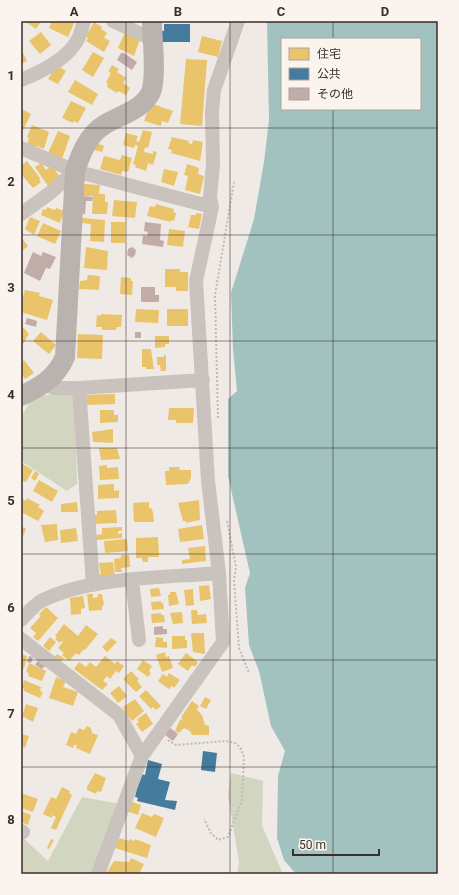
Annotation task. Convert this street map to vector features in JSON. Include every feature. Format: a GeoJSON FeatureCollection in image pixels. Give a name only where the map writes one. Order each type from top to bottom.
{"type":"FeatureCollection","features":[{"type":"Feature","properties":{"kind":"street"},"geometry":{"type":"LineString","coordinates":[[21,80],[48,66],[71,49],[78,39],[84,21]]}},
{"type":"Feature","properties":{"kind":"street"},"geometry":{"type":"LineString","coordinates":[[22,395],[44,384],[55,376],[64,357],[75,171],[86,143],[104,125],[130,112],[146,100],[151,90],[153,73],[152,30],[113,21]]}},
{"type":"Feature","properties":{"kind":"street"},"geometry":{"type":"LineString","coordinates":[[98,874],[142,756],[223,642],[219,573],[208,481],[196,281],[212,207],[210,197],[213,164],[212,111],[214,90],[238,21]]}},
{"type":"Feature","properties":{"kind":"street"},"geometry":{"type":"LineString","coordinates":[[21,148],[75,171],[212,207]]}},
{"type":"Feature","properties":{"kind":"street"},"geometry":{"type":"LineString","coordinates":[[21,214],[50,193],[75,171]]}},
{"type":"Feature","properties":{"kind":"street"},"geometry":{"type":"LineString","coordinates":[[44,384],[54,388],[79,388],[203,380]]}},
{"type":"Feature","properties":{"kind":"street"},"geometry":{"type":"LineString","coordinates":[[79,388],[93,586]]}},
{"type":"Feature","properties":{"kind":"street"},"geometry":{"type":"LineString","coordinates":[[21,620],[40,602],[70,591],[132,580],[219,573]]}},
{"type":"Feature","properties":{"kind":"street"},"geometry":{"type":"LineString","coordinates":[[132,580],[139,640]]}},
{"type":"Feature","properties":{"kind":"street"},"geometry":{"type":"LineString","coordinates":[[21,639],[119,715],[142,756]]}},
{"type":"Feature","properties":{"kind":"path"},"geometry":{"type":"LineString","coordinates":[[218,425],[215,295],[234,182]]}},
{"type":"Feature","properties":{"kind":"path"},"geometry":{"type":"LineString","coordinates":[[225,515],[236,567],[234,580],[239,648],[249,673]]}},
{"type":"Feature","properties":{"kind":"path"},"geometry":{"type":"LineString","coordinates":[[159,733],[176,745],[226,741],[235,743],[240,747],[244,757],[242,800],[228,837],[218,840],[211,833],[204,819]]}},
{"type":"Feature","properties":{"kind":"green space"},"geometry":{"type":"Polygon","coordinates":[[[75,393],[77,484],[67,491],[21,461],[21,417],[33,396],[75,393]]]}},
{"type":"Feature","properties":{"kind":"green space"},"geometry":{"type":"Polygon","coordinates":[[[231,773],[263,781],[262,826],[283,874],[237,874],[239,862],[228,795],[231,773]]]}},
{"type":"Feature","properties":{"kind":"green space"},"geometry":{"type":"Polygon","coordinates":[[[82,797],[120,804],[93,874],[21,874],[21,836],[48,861],[82,797]]]}},
{"type":"Feature","properties":{"kind":"water"},"geometry":{"type":"Polygon","coordinates":[[[267,21],[438,21],[438,874],[296,874],[284,860],[277,838],[278,776],[285,751],[271,726],[259,671],[249,645],[245,588],[250,573],[228,476],[228,399],[237,391],[233,349],[231,293],[254,219],[264,162],[269,120],[267,21]]]}},
{"type":"Feature","properties":{"kind":"building: 住宅"},"geometry":{"type":"Polygon","coordinates":[[[25,21],[41,21],[36,29],[25,21]]]}},
{"type":"Feature","properties":{"kind":"building: 住宅"},"geometry":{"type":"Polygon","coordinates":[[[52,21],[75,21],[68,37],[49,28],[52,21]]]}},
{"type":"Feature","properties":{"kind":"building: 住宅"},"geometry":{"type":"Polygon","coordinates":[[[94,22],[102,27],[101,29],[107,33],[104,38],[110,41],[104,52],[86,41],[88,38],[86,36],[94,22]]]}},
{"type":"Feature","properties":{"kind":"building: 住宅"},"geometry":{"type":"Polygon","coordinates":[[[41,32],[51,45],[40,54],[29,41],[41,32]]]}},
{"type":"Feature","properties":{"kind":"building: 住宅"},"geometry":{"type":"Polygon","coordinates":[[[125,32],[140,39],[134,56],[118,48],[125,32]]]}},
{"type":"Feature","properties":{"kind":"building: 住宅"},"geometry":{"type":"Polygon","coordinates":[[[202,36],[222,41],[218,57],[198,52],[202,36]]]}},
{"type":"Feature","properties":{"kind":"building: 住宅"},"geometry":{"type":"Polygon","coordinates":[[[21,49],[27,61],[21,64],[21,49]]]}},
{"type":"Feature","properties":{"kind":"building: 住宅"},"geometry":{"type":"Polygon","coordinates":[[[93,52],[104,58],[93,77],[82,70],[93,52]]]}},
{"type":"Feature","properties":{"kind":"building: 住宅"},"geometry":{"type":"Polygon","coordinates":[[[186,59],[207,60],[202,126],[180,124],[186,59]]]}},
{"type":"Feature","properties":{"kind":"building: 住宅"},"geometry":{"type":"Polygon","coordinates":[[[57,65],[66,71],[58,84],[48,79],[57,65]]]}},
{"type":"Feature","properties":{"kind":"building: 住宅"},"geometry":{"type":"Polygon","coordinates":[[[112,65],[119,69],[117,72],[126,78],[123,83],[130,88],[126,95],[118,91],[117,93],[107,87],[108,84],[106,82],[111,73],[108,72],[112,65]]]}},
{"type":"Feature","properties":{"kind":"building: 住宅"},"geometry":{"type":"Polygon","coordinates":[[[75,80],[98,94],[92,105],[68,92],[75,80]]]}},
{"type":"Feature","properties":{"kind":"building: 住宅"},"geometry":{"type":"Polygon","coordinates":[[[71,101],[86,108],[78,123],[74,121],[73,123],[62,118],[71,101]]]}},
{"type":"Feature","properties":{"kind":"building: 住宅"},"geometry":{"type":"Polygon","coordinates":[[[153,104],[173,111],[168,123],[162,121],[161,126],[144,121],[149,108],[153,104]]]}},
{"type":"Feature","properties":{"kind":"building: 住宅"},"geometry":{"type":"Polygon","coordinates":[[[22,109],[31,114],[23,130],[21,129],[22,109]]]}},
{"type":"Feature","properties":{"kind":"building: 住宅"},"geometry":{"type":"Polygon","coordinates":[[[32,125],[49,132],[44,149],[36,146],[35,149],[27,145],[29,138],[27,137],[32,125]]]}},
{"type":"Feature","properties":{"kind":"building: 住宅"},"geometry":{"type":"Polygon","coordinates":[[[143,130],[152,132],[148,148],[145,147],[144,152],[153,154],[153,151],[157,152],[153,165],[148,163],[146,171],[135,167],[136,165],[133,164],[138,146],[135,145],[134,148],[123,145],[126,133],[138,136],[136,141],[139,142],[143,130]]]}},
{"type":"Feature","properties":{"kind":"building: 住宅"},"geometry":{"type":"Polygon","coordinates":[[[58,131],[70,136],[62,159],[48,153],[58,131]]]}},
{"type":"Feature","properties":{"kind":"building: 住宅"},"geometry":{"type":"Polygon","coordinates":[[[172,137],[189,141],[188,143],[192,144],[193,140],[203,142],[200,161],[171,153],[172,150],[168,149],[172,137]]]}},
{"type":"Feature","properties":{"kind":"building: 住宅"},"geometry":{"type":"Polygon","coordinates":[[[96,143],[104,146],[102,152],[94,150],[96,143]]]}},
{"type":"Feature","properties":{"kind":"building: 住宅"},"geometry":{"type":"Polygon","coordinates":[[[122,155],[132,158],[128,172],[122,171],[121,175],[100,169],[104,156],[120,160],[122,155]]]}},
{"type":"Feature","properties":{"kind":"building: 住宅"},"geometry":{"type":"Polygon","coordinates":[[[27,161],[40,178],[39,179],[41,182],[33,188],[21,174],[21,166],[27,161]]]}},
{"type":"Feature","properties":{"kind":"building: 住宅"},"geometry":{"type":"Polygon","coordinates":[[[41,163],[46,170],[52,166],[60,177],[48,186],[35,167],[41,163]]]}},
{"type":"Feature","properties":{"kind":"building: 住宅"},"geometry":{"type":"Polygon","coordinates":[[[187,164],[199,168],[198,174],[204,176],[200,194],[185,190],[188,176],[184,175],[187,164]]]}},
{"type":"Feature","properties":{"kind":"building: 住宅"},"geometry":{"type":"Polygon","coordinates":[[[164,169],[178,172],[174,186],[161,182],[164,169]]]}},
{"type":"Feature","properties":{"kind":"building: 住宅"},"geometry":{"type":"Polygon","coordinates":[[[84,184],[100,185],[99,194],[105,194],[105,202],[108,202],[107,214],[92,214],[93,196],[83,196],[84,184]]]}},
{"type":"Feature","properties":{"kind":"building: 住宅"},"geometry":{"type":"Polygon","coordinates":[[[114,200],[137,202],[135,218],[112,216],[114,200]]]}},
{"type":"Feature","properties":{"kind":"building: 住宅"},"geometry":{"type":"Polygon","coordinates":[[[156,204],[174,209],[173,212],[176,213],[174,221],[171,220],[171,222],[147,216],[150,206],[155,207],[156,204]]]}},
{"type":"Feature","properties":{"kind":"building: 住宅"},"geometry":{"type":"Polygon","coordinates":[[[47,207],[64,211],[60,223],[41,215],[43,209],[46,210],[47,207]]]}},
{"type":"Feature","properties":{"kind":"building: 住宅"},"geometry":{"type":"Polygon","coordinates":[[[196,213],[202,214],[199,229],[188,227],[191,215],[196,215],[196,213]]]}},
{"type":"Feature","properties":{"kind":"building: 住宅"},"geometry":{"type":"Polygon","coordinates":[[[30,217],[40,221],[34,235],[25,229],[30,217]]]}},
{"type":"Feature","properties":{"kind":"building: 住宅"},"geometry":{"type":"Polygon","coordinates":[[[82,218],[105,220],[104,242],[90,241],[91,224],[81,223],[82,218]]]}},
{"type":"Feature","properties":{"kind":"building: 住宅"},"geometry":{"type":"Polygon","coordinates":[[[111,222],[125,222],[125,243],[111,243],[111,222]]]}},
{"type":"Feature","properties":{"kind":"building: 住宅"},"geometry":{"type":"Polygon","coordinates":[[[43,223],[61,231],[55,244],[37,236],[43,223]]]}},
{"type":"Feature","properties":{"kind":"building: 住宅"},"geometry":{"type":"Polygon","coordinates":[[[169,229],[185,231],[183,247],[167,245],[169,229]]]}},
{"type":"Feature","properties":{"kind":"building: 住宅"},"geometry":{"type":"Polygon","coordinates":[[[21,237],[28,246],[21,252],[21,237]]]}},
{"type":"Feature","properties":{"kind":"building: 住宅"},"geometry":{"type":"Polygon","coordinates":[[[86,247],[108,251],[107,270],[84,268],[86,247]]]}},
{"type":"Feature","properties":{"kind":"building: 住宅"},"geometry":{"type":"Polygon","coordinates":[[[165,269],[180,269],[180,272],[188,272],[188,291],[176,291],[176,287],[165,287],[165,269]]]}},
{"type":"Feature","properties":{"kind":"building: 住宅"},"geometry":{"type":"Polygon","coordinates":[[[88,275],[100,276],[99,290],[79,289],[80,281],[87,280],[88,275]]]}},
{"type":"Feature","properties":{"kind":"building: 住宅"},"geometry":{"type":"Polygon","coordinates":[[[121,277],[131,278],[131,281],[133,281],[132,295],[120,294],[121,277]]]}},
{"type":"Feature","properties":{"kind":"building: 住宅"},"geometry":{"type":"Polygon","coordinates":[[[25,290],[40,293],[39,296],[53,300],[47,320],[21,312],[21,303],[25,290]]]}},
{"type":"Feature","properties":{"kind":"building: 住宅"},"geometry":{"type":"Polygon","coordinates":[[[136,309],[159,310],[158,323],[135,322],[136,309]]]}},
{"type":"Feature","properties":{"kind":"building: 住宅"},"geometry":{"type":"Polygon","coordinates":[[[167,309],[188,309],[188,326],[167,326],[167,309]]]}},
{"type":"Feature","properties":{"kind":"building: 住宅"},"geometry":{"type":"Polygon","coordinates":[[[101,314],[122,315],[121,327],[117,327],[116,330],[102,330],[102,327],[96,327],[97,315],[101,316],[101,314]]]}},
{"type":"Feature","properties":{"kind":"building: 住宅"},"geometry":{"type":"Polygon","coordinates":[[[21,325],[29,334],[21,347],[21,325]]]}},
{"type":"Feature","properties":{"kind":"building: 住宅"},"geometry":{"type":"Polygon","coordinates":[[[41,332],[56,345],[49,354],[33,341],[41,332]]]}},
{"type":"Feature","properties":{"kind":"building: 住宅"},"geometry":{"type":"Polygon","coordinates":[[[78,334],[103,335],[102,359],[77,358],[78,334]]]}},
{"type":"Feature","properties":{"kind":"building: 住宅"},"geometry":{"type":"Polygon","coordinates":[[[155,336],[169,336],[169,344],[165,344],[165,347],[155,348],[155,336]]]}},
{"type":"Feature","properties":{"kind":"building: 住宅"},"geometry":{"type":"Polygon","coordinates":[[[142,349],[151,349],[154,369],[146,369],[146,367],[142,367],[142,349]]]}},
{"type":"Feature","properties":{"kind":"building: 住宅"},"geometry":{"type":"Polygon","coordinates":[[[164,355],[166,355],[166,371],[161,371],[160,365],[157,365],[157,357],[164,357],[164,355]]]}},
{"type":"Feature","properties":{"kind":"building: 住宅"},"geometry":{"type":"Polygon","coordinates":[[[24,360],[34,373],[25,379],[21,373],[21,363],[24,360]]]}},
{"type":"Feature","properties":{"kind":"building: 住宅"},"geometry":{"type":"Polygon","coordinates":[[[115,394],[115,404],[87,405],[86,395],[115,394]]]}},
{"type":"Feature","properties":{"kind":"building: 住宅"},"geometry":{"type":"Polygon","coordinates":[[[169,408],[194,408],[193,423],[176,423],[176,420],[168,420],[169,408]]]}},
{"type":"Feature","properties":{"kind":"building: 住宅"},"geometry":{"type":"Polygon","coordinates":[[[100,410],[114,410],[114,415],[118,415],[118,422],[100,423],[100,410]]]}},
{"type":"Feature","properties":{"kind":"building: 住宅"},"geometry":{"type":"Polygon","coordinates":[[[113,429],[113,443],[93,442],[92,432],[113,429]]]}},
{"type":"Feature","properties":{"kind":"building: 住宅"},"geometry":{"type":"Polygon","coordinates":[[[99,448],[117,448],[120,459],[101,460],[99,448]]]}},
{"type":"Feature","properties":{"kind":"building: 住宅"},"geometry":{"type":"Polygon","coordinates":[[[21,463],[33,470],[26,482],[21,480],[21,463]]]}},
{"type":"Feature","properties":{"kind":"building: 住宅"},"geometry":{"type":"Polygon","coordinates":[[[107,465],[107,468],[118,467],[119,479],[100,480],[99,466],[107,465]]]}},
{"type":"Feature","properties":{"kind":"building: 住宅"},"geometry":{"type":"Polygon","coordinates":[[[169,467],[179,467],[180,470],[191,470],[191,478],[188,484],[166,485],[165,471],[169,471],[169,467]]]}},
{"type":"Feature","properties":{"kind":"building: 住宅"},"geometry":{"type":"Polygon","coordinates":[[[35,471],[39,474],[35,481],[31,478],[35,471]]]}},
{"type":"Feature","properties":{"kind":"building: 住宅"},"geometry":{"type":"Polygon","coordinates":[[[39,480],[58,491],[52,502],[33,491],[39,480]]]}},
{"type":"Feature","properties":{"kind":"building: 住宅"},"geometry":{"type":"Polygon","coordinates":[[[114,484],[114,491],[119,490],[119,498],[98,499],[98,485],[114,484]]]}},
{"type":"Feature","properties":{"kind":"building: 住宅"},"geometry":{"type":"Polygon","coordinates":[[[21,498],[26,501],[27,498],[40,505],[38,507],[44,511],[38,521],[21,512],[21,498]]]}},
{"type":"Feature","properties":{"kind":"building: 住宅"},"geometry":{"type":"Polygon","coordinates":[[[199,500],[200,520],[186,523],[186,521],[183,521],[178,503],[199,500]]]}},
{"type":"Feature","properties":{"kind":"building: 住宅"},"geometry":{"type":"Polygon","coordinates":[[[77,502],[78,512],[61,512],[61,504],[77,502]]]}},
{"type":"Feature","properties":{"kind":"building: 住宅"},"geometry":{"type":"Polygon","coordinates":[[[149,502],[149,508],[151,508],[153,512],[154,522],[134,522],[133,503],[149,502]]]}},
{"type":"Feature","properties":{"kind":"building: 住宅"},"geometry":{"type":"Polygon","coordinates":[[[116,510],[117,523],[93,524],[92,515],[97,515],[97,511],[116,510]]]}},
{"type":"Feature","properties":{"kind":"building: 住宅"},"geometry":{"type":"Polygon","coordinates":[[[57,524],[58,540],[45,542],[41,525],[57,524]]]}},
{"type":"Feature","properties":{"kind":"building: 住宅"},"geometry":{"type":"Polygon","coordinates":[[[202,525],[204,539],[180,542],[178,529],[202,525]]]}},
{"type":"Feature","properties":{"kind":"building: 住宅"},"geometry":{"type":"Polygon","coordinates":[[[21,526],[26,529],[21,541],[21,526]]]}},
{"type":"Feature","properties":{"kind":"building: 住宅"},"geometry":{"type":"Polygon","coordinates":[[[122,527],[122,531],[118,531],[118,534],[122,533],[122,538],[96,540],[96,535],[102,534],[102,528],[122,527]]]}},
{"type":"Feature","properties":{"kind":"building: 住宅"},"geometry":{"type":"Polygon","coordinates":[[[76,528],[78,541],[61,543],[60,530],[76,528]]]}},
{"type":"Feature","properties":{"kind":"building: 住宅"},"geometry":{"type":"Polygon","coordinates":[[[158,537],[159,557],[148,557],[148,562],[143,562],[142,558],[136,558],[136,538],[158,537]]]}},
{"type":"Feature","properties":{"kind":"building: 住宅"},"geometry":{"type":"Polygon","coordinates":[[[127,539],[128,551],[105,553],[104,541],[127,539]]]}},
{"type":"Feature","properties":{"kind":"building: 住宅"},"geometry":{"type":"Polygon","coordinates":[[[205,546],[206,561],[182,564],[182,560],[190,559],[188,548],[205,546]]]}},
{"type":"Feature","properties":{"kind":"building: 住宅"},"geometry":{"type":"Polygon","coordinates":[[[121,555],[129,555],[130,567],[121,568],[122,572],[115,572],[114,559],[121,558],[121,555]]]}},
{"type":"Feature","properties":{"kind":"building: 住宅"},"geometry":{"type":"Polygon","coordinates":[[[113,562],[115,577],[99,578],[99,574],[101,574],[99,563],[113,562]]]}},
{"type":"Feature","properties":{"kind":"building: 住宅"},"geometry":{"type":"Polygon","coordinates":[[[209,585],[211,599],[200,601],[199,586],[209,585]]]}},
{"type":"Feature","properties":{"kind":"building: 住宅"},"geometry":{"type":"Polygon","coordinates":[[[159,588],[161,596],[151,597],[150,589],[159,588]]]}},
{"type":"Feature","properties":{"kind":"building: 住宅"},"geometry":{"type":"Polygon","coordinates":[[[193,589],[194,605],[186,606],[184,590],[193,589]]]}},
{"type":"Feature","properties":{"kind":"building: 住宅"},"geometry":{"type":"Polygon","coordinates":[[[170,592],[176,592],[179,604],[169,606],[168,595],[170,595],[170,592]]]}},
{"type":"Feature","properties":{"kind":"building: 住宅"},"geometry":{"type":"Polygon","coordinates":[[[87,594],[93,594],[93,598],[98,597],[98,594],[102,594],[104,605],[102,606],[102,610],[89,611],[87,594]]]}},
{"type":"Feature","properties":{"kind":"building: 住宅"},"geometry":{"type":"Polygon","coordinates":[[[83,596],[85,608],[81,609],[81,614],[71,615],[70,598],[83,596]]]}},
{"type":"Feature","properties":{"kind":"building: 住宅"},"geometry":{"type":"Polygon","coordinates":[[[161,601],[164,609],[152,610],[151,602],[161,601]]]}},
{"type":"Feature","properties":{"kind":"building: 住宅"},"geometry":{"type":"Polygon","coordinates":[[[46,607],[58,618],[38,641],[33,637],[36,633],[30,628],[41,616],[39,614],[46,607]]]}},
{"type":"Feature","properties":{"kind":"building: 住宅"},"geometry":{"type":"Polygon","coordinates":[[[191,610],[197,610],[198,615],[206,614],[207,623],[192,624],[191,610]]]}},
{"type":"Feature","properties":{"kind":"building: 住宅"},"geometry":{"type":"Polygon","coordinates":[[[182,612],[183,623],[173,624],[170,613],[182,612]]]}},
{"type":"Feature","properties":{"kind":"building: 住宅"},"geometry":{"type":"Polygon","coordinates":[[[161,613],[161,615],[164,615],[165,622],[152,623],[151,614],[161,613]]]}},
{"type":"Feature","properties":{"kind":"building: 住宅"},"geometry":{"type":"Polygon","coordinates":[[[64,624],[78,636],[86,625],[98,634],[85,650],[84,649],[79,655],[76,653],[69,661],[62,655],[64,653],[58,648],[63,642],[61,641],[60,643],[55,639],[57,637],[55,636],[64,624]]]}},
{"type":"Feature","properties":{"kind":"building: 住宅"},"geometry":{"type":"Polygon","coordinates":[[[191,633],[204,633],[205,654],[193,652],[191,633]]]}},
{"type":"Feature","properties":{"kind":"building: 住宅"},"geometry":{"type":"Polygon","coordinates":[[[172,636],[185,636],[185,640],[187,640],[187,648],[172,649],[172,636]]]}},
{"type":"Feature","properties":{"kind":"building: 住宅"},"geometry":{"type":"Polygon","coordinates":[[[50,637],[56,642],[49,651],[43,646],[50,637]]]}},
{"type":"Feature","properties":{"kind":"building: 住宅"},"geometry":{"type":"Polygon","coordinates":[[[156,637],[163,638],[163,642],[167,642],[167,648],[155,647],[156,637]]]}},
{"type":"Feature","properties":{"kind":"building: 住宅"},"geometry":{"type":"Polygon","coordinates":[[[111,638],[117,642],[107,652],[102,647],[111,638]]]}},
{"type":"Feature","properties":{"kind":"building: 住宅"},"geometry":{"type":"Polygon","coordinates":[[[165,652],[166,657],[169,656],[173,668],[162,672],[156,655],[165,652]]]}},
{"type":"Feature","properties":{"kind":"building: 住宅"},"geometry":{"type":"Polygon","coordinates":[[[186,653],[198,662],[195,667],[192,665],[188,671],[178,664],[186,653]]]}},
{"type":"Feature","properties":{"kind":"building: 住宅"},"geometry":{"type":"Polygon","coordinates":[[[21,654],[27,656],[24,669],[21,668],[21,654]]]}},
{"type":"Feature","properties":{"kind":"building: 住宅"},"geometry":{"type":"Polygon","coordinates":[[[57,654],[64,658],[62,661],[55,657],[57,654]]]}},
{"type":"Feature","properties":{"kind":"building: 住宅"},"geometry":{"type":"Polygon","coordinates":[[[105,656],[115,664],[117,661],[124,666],[119,673],[116,671],[110,679],[107,676],[103,681],[108,684],[102,690],[74,669],[79,662],[86,667],[90,662],[96,667],[105,656]]]}},
{"type":"Feature","properties":{"kind":"building: 住宅"},"geometry":{"type":"Polygon","coordinates":[[[143,660],[152,666],[149,671],[151,673],[148,677],[137,669],[143,660]]]}},
{"type":"Feature","properties":{"kind":"building: 住宅"},"geometry":{"type":"Polygon","coordinates":[[[29,663],[46,671],[42,681],[28,676],[29,673],[26,672],[29,663]]]}},
{"type":"Feature","properties":{"kind":"building: 住宅"},"geometry":{"type":"Polygon","coordinates":[[[131,671],[139,679],[137,681],[142,687],[136,692],[123,679],[131,671]]]}},
{"type":"Feature","properties":{"kind":"building: 住宅"},"geometry":{"type":"Polygon","coordinates":[[[169,673],[180,680],[174,688],[172,686],[169,689],[158,681],[163,674],[167,677],[169,673]]]}},
{"type":"Feature","properties":{"kind":"building: 住宅"},"geometry":{"type":"Polygon","coordinates":[[[56,677],[66,681],[63,687],[78,692],[73,706],[49,698],[56,677]]]}},
{"type":"Feature","properties":{"kind":"building: 住宅"},"geometry":{"type":"Polygon","coordinates":[[[24,680],[41,687],[40,691],[43,692],[40,698],[24,691],[22,688],[24,680]]]}},
{"type":"Feature","properties":{"kind":"building: 住宅"},"geometry":{"type":"Polygon","coordinates":[[[119,686],[127,696],[118,703],[110,693],[119,686]]]}},
{"type":"Feature","properties":{"kind":"building: 住宅"},"geometry":{"type":"Polygon","coordinates":[[[146,690],[161,706],[156,710],[153,707],[151,709],[139,696],[146,690]]]}},
{"type":"Feature","properties":{"kind":"building: 住宅"},"geometry":{"type":"Polygon","coordinates":[[[205,697],[211,700],[206,709],[200,706],[205,697]]]}},
{"type":"Feature","properties":{"kind":"building: 住宅"},"geometry":{"type":"Polygon","coordinates":[[[135,699],[144,711],[132,721],[124,711],[125,710],[123,707],[135,699]]]}},
{"type":"Feature","properties":{"kind":"building: 住宅"},"geometry":{"type":"Polygon","coordinates":[[[192,701],[199,706],[197,710],[202,715],[205,725],[209,726],[209,735],[192,735],[190,731],[184,728],[179,733],[175,731],[180,720],[183,719],[181,717],[192,701]]]}},
{"type":"Feature","properties":{"kind":"building: 住宅"},"geometry":{"type":"Polygon","coordinates":[[[26,704],[38,708],[33,722],[22,716],[26,704]]]}},
{"type":"Feature","properties":{"kind":"building: 住宅"},"geometry":{"type":"Polygon","coordinates":[[[146,713],[153,724],[142,732],[136,724],[139,722],[137,719],[146,713]]]}},
{"type":"Feature","properties":{"kind":"building: 住宅"},"geometry":{"type":"Polygon","coordinates":[[[87,726],[91,728],[92,733],[98,735],[90,754],[76,748],[77,745],[74,745],[73,748],[66,745],[71,732],[76,734],[79,728],[84,730],[87,726]]]}},
{"type":"Feature","properties":{"kind":"building: 住宅"},"geometry":{"type":"Polygon","coordinates":[[[21,734],[29,736],[25,748],[21,746],[21,734]]]}},
{"type":"Feature","properties":{"kind":"building: 住宅"},"geometry":{"type":"Polygon","coordinates":[[[95,773],[106,778],[101,792],[97,791],[96,794],[87,790],[87,787],[95,773]]]}},
{"type":"Feature","properties":{"kind":"building: 住宅"},"geometry":{"type":"Polygon","coordinates":[[[62,787],[70,791],[69,793],[72,795],[56,830],[51,828],[56,817],[52,815],[52,818],[43,814],[51,797],[56,799],[62,787]]]}},
{"type":"Feature","properties":{"kind":"building: 住宅"},"geometry":{"type":"Polygon","coordinates":[[[21,793],[38,799],[33,812],[21,808],[21,793]]]}},
{"type":"Feature","properties":{"kind":"building: 住宅"},"geometry":{"type":"Polygon","coordinates":[[[130,801],[141,805],[138,815],[126,811],[130,801]]]}},
{"type":"Feature","properties":{"kind":"building: 住宅"},"geometry":{"type":"Polygon","coordinates":[[[21,811],[31,815],[28,825],[21,822],[21,811]]]}},
{"type":"Feature","properties":{"kind":"building: 住宅"},"geometry":{"type":"Polygon","coordinates":[[[142,813],[152,817],[154,814],[164,818],[156,837],[135,828],[142,813]]]}},
{"type":"Feature","properties":{"kind":"building: 住宅"},"geometry":{"type":"Polygon","coordinates":[[[119,838],[129,841],[130,839],[134,841],[135,839],[151,845],[147,858],[115,848],[119,838]]]}},
{"type":"Feature","properties":{"kind":"building: 住宅"},"geometry":{"type":"Polygon","coordinates":[[[51,839],[54,840],[49,849],[47,848],[51,839]]]}},
{"type":"Feature","properties":{"kind":"building: 住宅"},"geometry":{"type":"Polygon","coordinates":[[[131,858],[144,864],[139,874],[106,874],[114,861],[129,862],[131,858]]]}},
{"type":"Feature","properties":{"kind":"building: 公共"},"geometry":{"type":"Polygon","coordinates":[[[164,24],[190,24],[190,42],[161,42],[161,31],[164,31],[164,24]]]}},
{"type":"Feature","properties":{"kind":"building: 公共"},"geometry":{"type":"Polygon","coordinates":[[[203,751],[217,753],[215,772],[201,770],[203,751]]]}},
{"type":"Feature","properties":{"kind":"building: 公共"},"geometry":{"type":"Polygon","coordinates":[[[148,760],[162,764],[158,779],[170,782],[165,800],[177,801],[175,810],[137,801],[138,798],[135,797],[140,774],[145,775],[148,760]]]}},
{"type":"Feature","properties":{"kind":"building: その他"},"geometry":{"type":"Polygon","coordinates":[[[121,53],[124,53],[137,62],[132,70],[117,60],[121,53]]]}},
{"type":"Feature","properties":{"kind":"building: その他"},"geometry":{"type":"Polygon","coordinates":[[[83,196],[93,197],[92,201],[86,201],[85,214],[82,214],[83,196]]]}},
{"type":"Feature","properties":{"kind":"building: その他"},"geometry":{"type":"Polygon","coordinates":[[[145,222],[161,224],[160,240],[164,241],[163,247],[142,244],[143,235],[147,236],[148,232],[144,231],[145,222]]]}},
{"type":"Feature","properties":{"kind":"building: その他"},"geometry":{"type":"Polygon","coordinates":[[[132,247],[136,250],[135,255],[132,258],[127,255],[128,249],[132,247]]]}},
{"type":"Feature","properties":{"kind":"building: その他"},"geometry":{"type":"Polygon","coordinates":[[[33,252],[41,256],[43,252],[56,257],[50,269],[46,268],[40,281],[24,273],[33,252]]]}},
{"type":"Feature","properties":{"kind":"building: その他"},"geometry":{"type":"Polygon","coordinates":[[[141,287],[155,287],[155,295],[159,295],[159,302],[141,302],[141,287]]]}},
{"type":"Feature","properties":{"kind":"building: その他"},"geometry":{"type":"Polygon","coordinates":[[[27,318],[37,321],[36,327],[25,324],[27,318]]]}},
{"type":"Feature","properties":{"kind":"building: その他"},"geometry":{"type":"Polygon","coordinates":[[[135,332],[141,332],[141,338],[135,338],[135,332]]]}},
{"type":"Feature","properties":{"kind":"building: その他"},"geometry":{"type":"Polygon","coordinates":[[[163,626],[163,629],[167,629],[167,634],[154,635],[154,627],[163,626]]]}},
{"type":"Feature","properties":{"kind":"building: その他"},"geometry":{"type":"Polygon","coordinates":[[[29,656],[33,657],[31,663],[27,662],[29,656]]]}},
{"type":"Feature","properties":{"kind":"building: その他"},"geometry":{"type":"Polygon","coordinates":[[[38,661],[45,666],[42,669],[35,665],[38,661]]]}},
{"type":"Feature","properties":{"kind":"building: その他"},"geometry":{"type":"Polygon","coordinates":[[[169,727],[178,734],[173,741],[164,734],[169,727]]]}}]}
